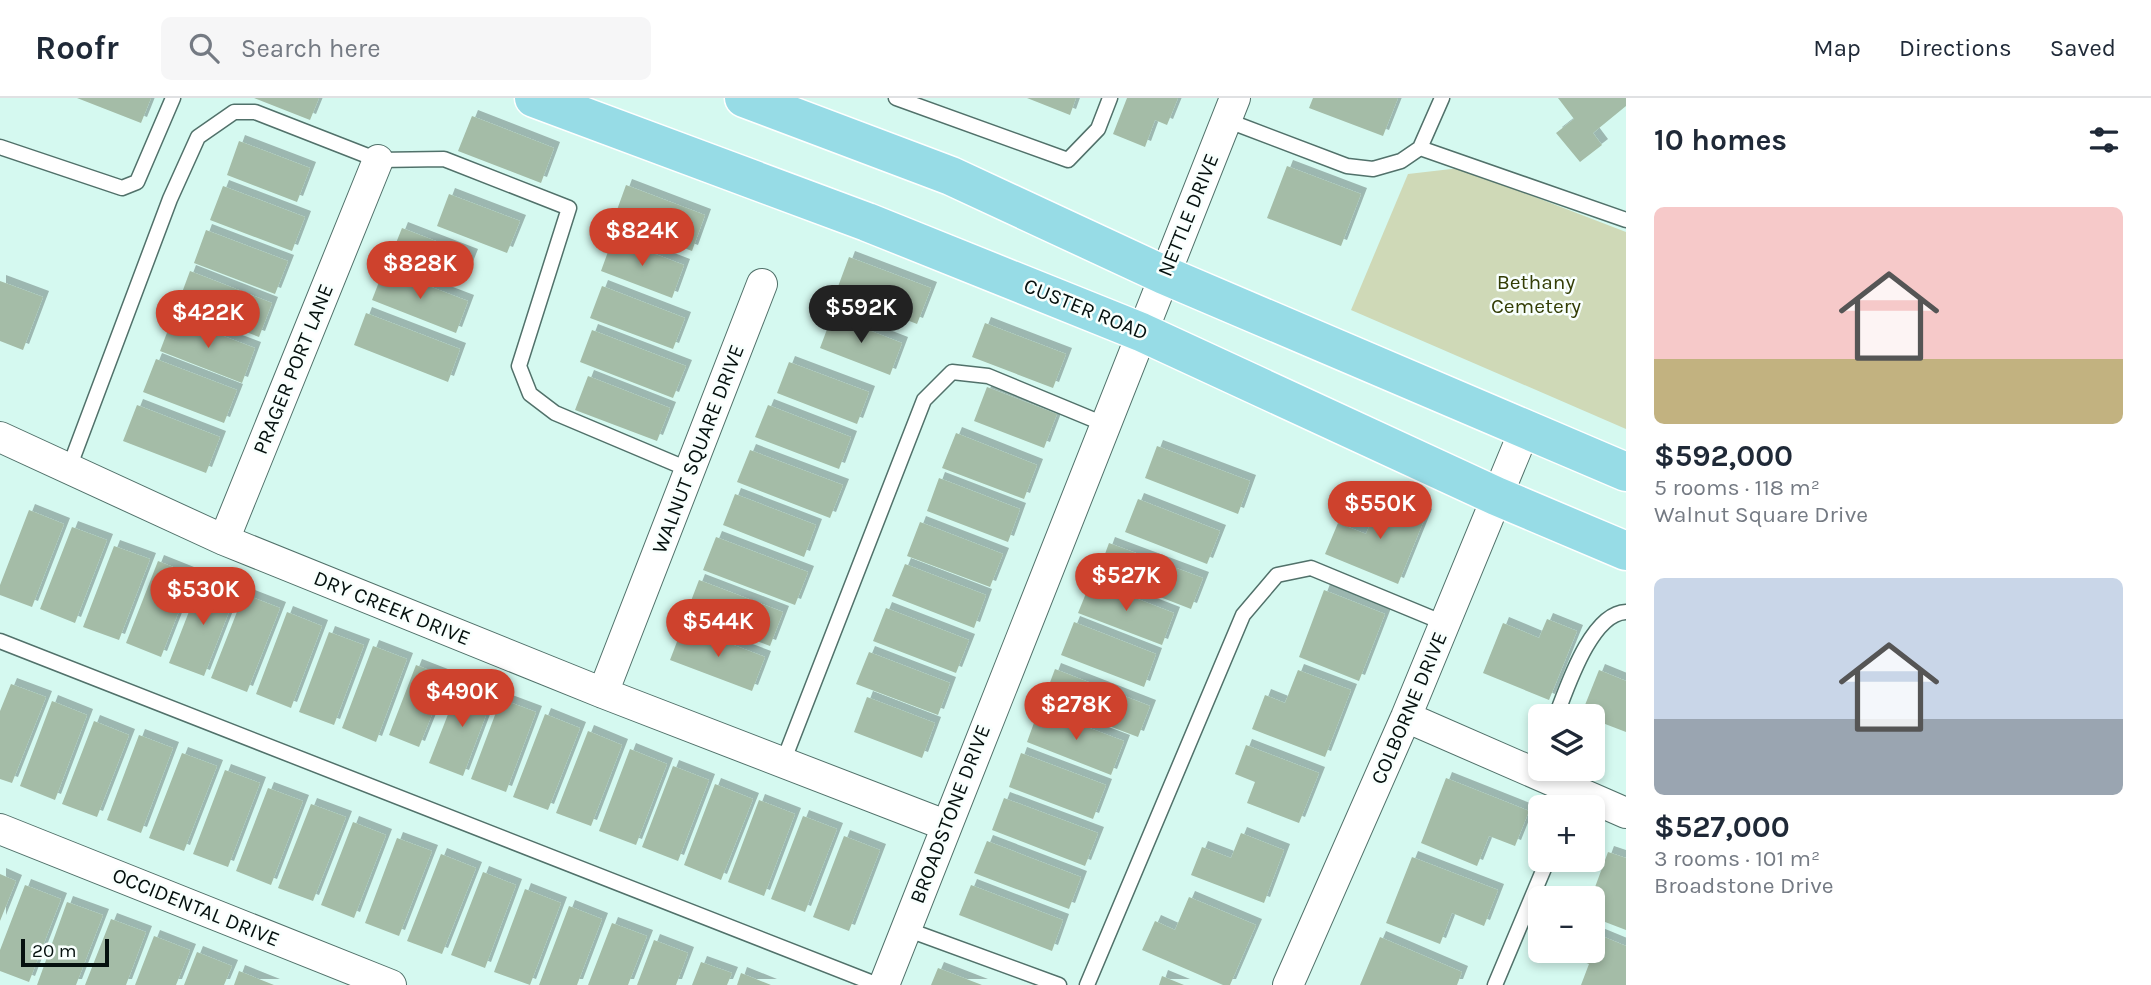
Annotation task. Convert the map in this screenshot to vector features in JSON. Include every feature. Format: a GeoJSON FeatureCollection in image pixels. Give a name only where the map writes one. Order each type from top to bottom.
{"type":"FeatureCollection","features":[{"type":"Feature","properties":{"kind":"main road"},"geometry":{"type":"LineString","coordinates":[[744,98],[951,176],[1164,275],[1626,472]]}},
{"type":"Feature","properties":{"kind":"main road","name":"CUSTER ROAD"},"geometry":{"type":"LineString","coordinates":[[548,100],[867,222],[1142,332],[1496,496],[1626,551]]}},
{"type":"Feature","properties":{"kind":"street","name":"NETTLE DRIVE"},"geometry":{"type":"LineString","coordinates":[[1142,332],[1230,109]]}},
{"type":"Feature","properties":{"kind":"street","name":"PRAGER PORT LANE"},"geometry":{"type":"LineString","coordinates":[[224,540],[378,160]]}},
{"type":"Feature","properties":{"kind":"street","name":"WALNUT SQUARE DRIVE"},"geometry":{"type":"LineString","coordinates":[[603,693],[762,284]]}},
{"type":"Feature","properties":{"kind":"street","name":"BROADSTONE DRIVE"},"geometry":{"type":"LineString","coordinates":[[884,985],[1142,332]]}},
{"type":"Feature","properties":{"kind":"street","name":"COLBORNE DRIVE"},"geometry":{"type":"LineString","coordinates":[[1288,985],[1406,717],[1525,429]]}},
{"type":"Feature","properties":{"kind":"street","name":"DRY CREEK DRIVE"},"geometry":{"type":"LineString","coordinates":[[0,437],[224,540],[603,693],[945,825]]}},
{"type":"Feature","properties":{"kind":"street"},"geometry":{"type":"LineString","coordinates":[[1406,717],[1528,760]]}},
{"type":"Feature","properties":{"kind":"street"},"geometry":{"type":"LineString","coordinates":[[1553,781],[1567,795]]}},
{"type":"Feature","properties":{"kind":"street"},"geometry":{"type":"LineString","coordinates":[[1605,808],[1626,813]]}},
{"type":"Feature","properties":{"kind":"street","name":"OCCIDENTAL DRIVE"},"geometry":{"type":"LineString","coordinates":[[0,830],[372,982]]}},
{"type":"Feature","properties":{"kind":"lane"},"geometry":{"type":"LineString","coordinates":[[0,147],[122,188],[137,182],[173,98]]}},
{"type":"Feature","properties":{"kind":"lane"},"geometry":{"type":"LineString","coordinates":[[896,98],[1068,160],[1098,129],[1110,98]]}},
{"type":"Feature","properties":{"kind":"lane"},"geometry":{"type":"LineString","coordinates":[[1230,109],[1363,170],[1401,161],[1419,148],[1442,98]]}},
{"type":"Feature","properties":{"kind":"lane"},"geometry":{"type":"LineString","coordinates":[[69,468],[170,199],[198,137],[234,112],[255,112],[378,160],[444,159],[569,208],[519,366],[530,394],[555,413],[690,470]]}},
{"type":"Feature","properties":{"kind":"lane"},"geometry":{"type":"LineString","coordinates":[[1419,148],[1626,220]]}},
{"type":"Feature","properties":{"kind":"lane"},"geometry":{"type":"LineString","coordinates":[[783,762],[924,400],[953,372],[988,376],[1104,424]]}},
{"type":"Feature","properties":{"kind":"lane"},"geometry":{"type":"LineString","coordinates":[[1087,985],[1242,615],[1277,575],[1311,568],[1444,623]]}},
{"type":"Feature","properties":{"kind":"lane"},"geometry":{"type":"LineString","coordinates":[[1561,704],[1583,652],[1599,628],[1618,612],[1626,612]]}},
{"type":"Feature","properties":{"kind":"lane"},"geometry":{"type":"LineString","coordinates":[[0,641],[878,985]]}},
{"type":"Feature","properties":{"kind":"lane"},"geometry":{"type":"LineString","coordinates":[[1496,985],[1543,872]]}},
{"type":"Feature","properties":{"kind":"lane"},"geometry":{"type":"LineString","coordinates":[[905,929],[1059,985]]}},
{"type":"Feature","properties":{"kind":"green space","name":"Bethany Cemetery"},"geometry":{"type":"Polygon","coordinates":[[[1460,168],[1626,232],[1626,429],[1351,310],[1408,174],[1460,168]]]}},
{"type":"Feature","properties":{"kind":"building"},"geometry":{"type":"Polygon","coordinates":[[[77,98],[151,98],[141,123],[77,98]]]}},
{"type":"Feature","properties":{"kind":"building"},"geometry":{"type":"Polygon","coordinates":[[[254,98],[319,98],[310,120],[254,98]]]}},
{"type":"Feature","properties":{"kind":"building"},"geometry":{"type":"Polygon","coordinates":[[[1027,98],[1076,98],[1070,115],[1027,98]]]}},
{"type":"Feature","properties":{"kind":"building"},"geometry":{"type":"Polygon","coordinates":[[[1127,98],[1178,98],[1167,125],[1155,120],[1145,147],[1113,134],[1127,98]]]}},
{"type":"Feature","properties":{"kind":"building"},"geometry":{"type":"Polygon","coordinates":[[[1313,98],[1398,98],[1383,136],[1309,108],[1313,98]]]}},
{"type":"Feature","properties":{"kind":"building"},"geometry":{"type":"Polygon","coordinates":[[[1558,98],[1626,98],[1626,106],[1593,133],[1602,145],[1580,162],[1556,133],[1574,119],[1558,98]]]}},
{"type":"Feature","properties":{"kind":"building"},"geometry":{"type":"Polygon","coordinates":[[[472,116],[554,148],[541,183],[458,151],[472,116]]]}},
{"type":"Feature","properties":{"kind":"building"},"geometry":{"type":"Polygon","coordinates":[[[239,141],[310,168],[297,202],[227,175],[239,141]]]}},
{"type":"Feature","properties":{"kind":"building"},"geometry":{"type":"Polygon","coordinates":[[[1287,166],[1361,194],[1341,246],[1267,218],[1287,166]]]}},
{"type":"Feature","properties":{"kind":"building"},"geometry":{"type":"Polygon","coordinates":[[[626,185],[705,215],[692,251],[613,221],[626,185]]]}},
{"type":"Feature","properties":{"kind":"building"},"geometry":{"type":"Polygon","coordinates":[[[223,186],[305,217],[292,251],[210,220],[223,186]]]}},
{"type":"Feature","properties":{"kind":"building"},"geometry":{"type":"Polygon","coordinates":[[[449,194],[520,221],[507,253],[437,226],[449,194]]]}},
{"type":"Feature","properties":{"kind":"building"},"geometry":{"type":"Polygon","coordinates":[[[402,228],[472,255],[460,285],[390,258],[402,228]]]}},
{"type":"Feature","properties":{"kind":"building"},"geometry":{"type":"Polygon","coordinates":[[[206,230],[288,261],[275,294],[194,263],[206,230]]]}},
{"type":"Feature","properties":{"kind":"building"},"geometry":{"type":"Polygon","coordinates":[[[613,238],[684,265],[672,298],[601,271],[613,238]]]}},
{"type":"Feature","properties":{"kind":"building"},"geometry":{"type":"Polygon","coordinates":[[[849,257],[931,288],[917,324],[836,292],[849,257]]]}},
{"type":"Feature","properties":{"kind":"building"},"geometry":{"type":"Polygon","coordinates":[[[384,269],[468,301],[456,333],[372,300],[384,269]]]}},
{"type":"Feature","properties":{"kind":"building"},"geometry":{"type":"Polygon","coordinates":[[[190,271],[272,303],[259,337],[177,306],[190,271]]]}},
{"type":"Feature","properties":{"kind":"building"},"geometry":{"type":"Polygon","coordinates":[[[0,281],[43,297],[23,350],[0,341],[0,281]]]}},
{"type":"Feature","properties":{"kind":"building"},"geometry":{"type":"Polygon","coordinates":[[[602,286],[685,318],[673,349],[590,318],[602,286]]]}},
{"type":"Feature","properties":{"kind":"building"},"geometry":{"type":"Polygon","coordinates":[[[366,313],[460,349],[448,382],[354,345],[366,313]]]}},
{"type":"Feature","properties":{"kind":"building"},"geometry":{"type":"Polygon","coordinates":[[[832,316],[902,343],[890,375],[820,348],[832,316]]]}},
{"type":"Feature","properties":{"kind":"building"},"geometry":{"type":"Polygon","coordinates":[[[173,317],[255,348],[242,383],[160,351],[173,317]]]}},
{"type":"Feature","properties":{"kind":"building"},"geometry":{"type":"Polygon","coordinates":[[[985,323],[1066,354],[1053,388],[972,357],[985,323]]]}},
{"type":"Feature","properties":{"kind":"building"},"geometry":{"type":"Polygon","coordinates":[[[592,330],[686,366],[673,398],[580,362],[592,330]]]}},
{"type":"Feature","properties":{"kind":"building"},"geometry":{"type":"Polygon","coordinates":[[[156,359],[237,390],[224,423],[143,392],[156,359]]]}},
{"type":"Feature","properties":{"kind":"building"},"geometry":{"type":"Polygon","coordinates":[[[789,362],[869,392],[857,424],[777,393],[789,362]]]}},
{"type":"Feature","properties":{"kind":"building"},"geometry":{"type":"Polygon","coordinates":[[[588,376],[670,408],[657,441],[575,410],[588,376]]]}},
{"type":"Feature","properties":{"kind":"building"},"geometry":{"type":"Polygon","coordinates":[[[987,387],[1057,414],[1044,448],[974,421],[987,387]]]}},
{"type":"Feature","properties":{"kind":"building"},"geometry":{"type":"Polygon","coordinates":[[[137,405],[220,437],[206,473],[123,441],[137,405]]]}},
{"type":"Feature","properties":{"kind":"building"},"geometry":{"type":"Polygon","coordinates":[[[768,405],[851,437],[839,469],[755,437],[768,405]]]}},
{"type":"Feature","properties":{"kind":"building"},"geometry":{"type":"Polygon","coordinates":[[[956,433],[1037,465],[1024,499],[942,468],[956,433]]]}},
{"type":"Feature","properties":{"kind":"building"},"geometry":{"type":"Polygon","coordinates":[[[1157,446],[1250,481],[1238,514],[1145,478],[1157,446]]]}},
{"type":"Feature","properties":{"kind":"building"},"geometry":{"type":"Polygon","coordinates":[[[750,450],[843,485],[830,518],[737,482],[750,450]]]}},
{"type":"Feature","properties":{"kind":"building"},"geometry":{"type":"Polygon","coordinates":[[[939,478],[1020,509],[1008,542],[927,511],[939,478]]]}},
{"type":"Feature","properties":{"kind":"building"},"geometry":{"type":"Polygon","coordinates":[[[735,494],[816,525],[804,557],[723,525],[735,494]]]}},
{"type":"Feature","properties":{"kind":"building"},"geometry":{"type":"Polygon","coordinates":[[[1381,497],[1426,515],[1398,584],[1325,554],[1338,523],[1366,534],[1381,497]]]}},
{"type":"Feature","properties":{"kind":"building"},"geometry":{"type":"Polygon","coordinates":[[[1138,499],[1220,531],[1207,564],[1125,532],[1138,499]]]}},
{"type":"Feature","properties":{"kind":"building"},"geometry":{"type":"Polygon","coordinates":[[[29,510],[64,524],[32,607],[0,595],[0,585],[29,510]]]}},
{"type":"Feature","properties":{"kind":"building"},"geometry":{"type":"Polygon","coordinates":[[[920,522],[1003,554],[990,587],[907,556],[920,522]]]}},
{"type":"Feature","properties":{"kind":"building"},"geometry":{"type":"Polygon","coordinates":[[[72,527],[107,540],[75,623],[40,609],[72,527]]]}},
{"type":"Feature","properties":{"kind":"building"},"geometry":{"type":"Polygon","coordinates":[[[716,537],[808,572],[795,605],[703,570],[716,537]]]}},
{"type":"Feature","properties":{"kind":"building"},"geometry":{"type":"Polygon","coordinates":[[[1109,543],[1203,578],[1191,609],[1098,573],[1109,543]]]}},
{"type":"Feature","properties":{"kind":"building"},"geometry":{"type":"Polygon","coordinates":[[[114,546],[150,559],[119,640],[83,627],[114,546]]]}},
{"type":"Feature","properties":{"kind":"building"},"geometry":{"type":"Polygon","coordinates":[[[158,561],[193,575],[161,657],[126,643],[158,561]]]}},
{"type":"Feature","properties":{"kind":"building"},"geometry":{"type":"Polygon","coordinates":[[[905,564],[986,595],[974,628],[892,596],[905,564]]]}},
{"type":"Feature","properties":{"kind":"building"},"geometry":{"type":"Polygon","coordinates":[[[202,578],[237,591],[204,676],[169,663],[202,578]]]}},
{"type":"Feature","properties":{"kind":"building"},"geometry":{"type":"Polygon","coordinates":[[[699,580],[783,612],[770,646],[686,614],[699,580]]]}},
{"type":"Feature","properties":{"kind":"building"},"geometry":{"type":"Polygon","coordinates":[[[1091,581],[1174,613],[1162,645],[1078,613],[1091,581]]]}},
{"type":"Feature","properties":{"kind":"building"},"geometry":{"type":"Polygon","coordinates":[[[1324,590],[1385,614],[1359,681],[1299,657],[1324,590]]]}},
{"type":"Feature","properties":{"kind":"building"},"geometry":{"type":"Polygon","coordinates":[[[244,594],[280,608],[247,692],[211,678],[244,594]]]}},
{"type":"Feature","properties":{"kind":"building"},"geometry":{"type":"Polygon","coordinates":[[[886,608],[969,640],[956,673],[873,641],[886,608]]]}},
{"type":"Feature","properties":{"kind":"building"},"geometry":{"type":"Polygon","coordinates":[[[287,612],[322,626],[291,708],[256,694],[287,612]]]}},
{"type":"Feature","properties":{"kind":"building"},"geometry":{"type":"Polygon","coordinates":[[[1547,619],[1577,631],[1549,700],[1483,673],[1503,623],[1539,638],[1547,619]]]}},
{"type":"Feature","properties":{"kind":"building"},"geometry":{"type":"Polygon","coordinates":[[[1074,622],[1156,654],[1144,687],[1061,655],[1074,622]]]}},
{"type":"Feature","properties":{"kind":"building"},"geometry":{"type":"Polygon","coordinates":[[[683,626],[765,657],[752,691],[670,660],[683,626]]]}},
{"type":"Feature","properties":{"kind":"building"},"geometry":{"type":"Polygon","coordinates":[[[329,632],[364,645],[334,725],[299,712],[329,632]]]}},
{"type":"Feature","properties":{"kind":"building"},"geometry":{"type":"Polygon","coordinates":[[[373,646],[407,659],[376,742],[342,728],[373,646]]]}},
{"type":"Feature","properties":{"kind":"building"},"geometry":{"type":"Polygon","coordinates":[[[869,652],[950,683],[938,715],[856,684],[869,652]]]}},
{"type":"Feature","properties":{"kind":"building"},"geometry":{"type":"Polygon","coordinates":[[[416,665],[447,677],[419,747],[389,735],[416,665]]]}},
{"type":"Feature","properties":{"kind":"building"},"geometry":{"type":"Polygon","coordinates":[[[1055,669],[1150,706],[1138,737],[1043,701],[1055,669]]]}},
{"type":"Feature","properties":{"kind":"building"},"geometry":{"type":"Polygon","coordinates":[[[1298,670],[1351,690],[1325,757],[1252,729],[1265,695],[1285,703],[1298,670]]]}},
{"type":"Feature","properties":{"kind":"building"},"geometry":{"type":"Polygon","coordinates":[[[1599,670],[1626,681],[1626,732],[1605,724],[1605,704],[1585,704],[1599,670]]]}},
{"type":"Feature","properties":{"kind":"building"},"geometry":{"type":"Polygon","coordinates":[[[461,681],[494,694],[463,776],[429,763],[461,681]]]}},
{"type":"Feature","properties":{"kind":"building"},"geometry":{"type":"Polygon","coordinates":[[[11,684],[46,697],[12,783],[0,779],[0,711],[11,684]]]}},
{"type":"Feature","properties":{"kind":"building"},"geometry":{"type":"Polygon","coordinates":[[[867,697],[935,723],[922,758],[854,732],[867,697]]]}},
{"type":"Feature","properties":{"kind":"building"},"geometry":{"type":"Polygon","coordinates":[[[501,699],[536,712],[506,792],[471,779],[501,699]]]}},
{"type":"Feature","properties":{"kind":"building"},"geometry":{"type":"Polygon","coordinates":[[[52,701],[87,715],[55,800],[20,786],[52,701]]]}},
{"type":"Feature","properties":{"kind":"building"},"geometry":{"type":"Polygon","coordinates":[[[1039,709],[1124,741],[1111,775],[1027,742],[1039,709]]]}},
{"type":"Feature","properties":{"kind":"building"},"geometry":{"type":"Polygon","coordinates":[[[545,714],[580,728],[548,810],[513,797],[545,714]]]}},
{"type":"Feature","properties":{"kind":"building"},"geometry":{"type":"Polygon","coordinates":[[[94,721],[129,735],[97,817],[62,804],[94,721]]]}},
{"type":"Feature","properties":{"kind":"building"},"geometry":{"type":"Polygon","coordinates":[[[588,731],[622,745],[591,826],[556,813],[588,731]]]}},
{"type":"Feature","properties":{"kind":"building"},"geometry":{"type":"Polygon","coordinates":[[[139,735],[173,748],[141,833],[107,820],[139,735]]]}},
{"type":"Feature","properties":{"kind":"building"},"geometry":{"type":"Polygon","coordinates":[[[1246,745],[1319,773],[1299,823],[1247,803],[1255,782],[1235,774],[1246,745]]]}},
{"type":"Feature","properties":{"kind":"building"},"geometry":{"type":"Polygon","coordinates":[[[630,749],[667,764],[636,845],[599,831],[630,749]]]}},
{"type":"Feature","properties":{"kind":"building"},"geometry":{"type":"Polygon","coordinates":[[[182,753],[217,766],[184,851],[149,838],[182,753]]]}},
{"type":"Feature","properties":{"kind":"building"},"geometry":{"type":"Polygon","coordinates":[[[1021,753],[1106,785],[1093,819],[1009,787],[1021,753]]]}},
{"type":"Feature","properties":{"kind":"building"},"geometry":{"type":"Polygon","coordinates":[[[673,766],[709,780],[678,861],[642,847],[673,766]]]}},
{"type":"Feature","properties":{"kind":"building"},"geometry":{"type":"Polygon","coordinates":[[[225,770],[260,783],[228,867],[193,854],[225,770]]]}},
{"type":"Feature","properties":{"kind":"building"},"geometry":{"type":"Polygon","coordinates":[[[1446,778],[1528,811],[1515,846],[1489,836],[1477,866],[1421,843],[1446,778]]]}},
{"type":"Feature","properties":{"kind":"building"},"geometry":{"type":"Polygon","coordinates":[[[715,784],[753,799],[721,880],[684,865],[715,784]]]}},
{"type":"Feature","properties":{"kind":"building"},"geometry":{"type":"Polygon","coordinates":[[[268,788],[303,801],[271,885],[236,871],[268,788]]]}},
{"type":"Feature","properties":{"kind":"building"},"geometry":{"type":"Polygon","coordinates":[[[1004,798],[1098,833],[1085,866],[992,830],[1004,798]]]}},
{"type":"Feature","properties":{"kind":"building"},"geometry":{"type":"Polygon","coordinates":[[[759,800],[795,814],[764,896],[728,882],[759,800]]]}},
{"type":"Feature","properties":{"kind":"building"},"geometry":{"type":"Polygon","coordinates":[[[311,804],[346,817],[313,901],[278,888],[311,804]]]}},
{"type":"Feature","properties":{"kind":"building"},"geometry":{"type":"Polygon","coordinates":[[[803,816],[837,829],[805,912],[771,899],[803,816]]]}},
{"type":"Feature","properties":{"kind":"building"},"geometry":{"type":"Polygon","coordinates":[[[353,822],[386,835],[354,918],[321,905],[353,822]]]}},
{"type":"Feature","properties":{"kind":"building"},"geometry":{"type":"Polygon","coordinates":[[[1241,833],[1284,850],[1264,903],[1191,875],[1202,847],[1231,858],[1241,833]]]}},
{"type":"Feature","properties":{"kind":"building"},"geometry":{"type":"Polygon","coordinates":[[[844,836],[880,850],[849,931],[813,917],[844,836]]]}},
{"type":"Feature","properties":{"kind":"building"},"geometry":{"type":"Polygon","coordinates":[[[397,838],[432,851],[399,936],[365,923],[397,838]]]}},
{"type":"Feature","properties":{"kind":"building"},"geometry":{"type":"Polygon","coordinates":[[[987,841],[1081,877],[1069,909],[974,873],[987,841]]]}},
{"type":"Feature","properties":{"kind":"building"},"geometry":{"type":"Polygon","coordinates":[[[1608,852],[1626,858],[1626,930],[1605,922],[1605,886],[1595,886],[1601,872],[1605,872],[1608,852]]]}},
{"type":"Feature","properties":{"kind":"building"},"geometry":{"type":"Polygon","coordinates":[[[441,854],[476,868],[442,954],[407,941],[441,854]]]}},
{"type":"Feature","properties":{"kind":"building"},"geometry":{"type":"Polygon","coordinates":[[[1412,857],[1498,890],[1484,926],[1452,913],[1440,944],[1386,923],[1412,857]]]}},
{"type":"Feature","properties":{"kind":"building"},"geometry":{"type":"Polygon","coordinates":[[[483,872],[516,885],[485,968],[451,955],[483,872]]]}},
{"type":"Feature","properties":{"kind":"building"},"geometry":{"type":"Polygon","coordinates":[[[0,874],[16,881],[0,921],[0,874]]]}},
{"type":"Feature","properties":{"kind":"building"},"geometry":{"type":"Polygon","coordinates":[[[25,885],[61,899],[29,982],[0,971],[0,950],[25,885]]]}},
{"type":"Feature","properties":{"kind":"building"},"geometry":{"type":"Polygon","coordinates":[[[971,885],[1063,920],[1052,951],[959,915],[971,885]]]}},
{"type":"Feature","properties":{"kind":"building"},"geometry":{"type":"Polygon","coordinates":[[[525,889],[561,903],[530,985],[494,972],[525,889]]]}},
{"type":"Feature","properties":{"kind":"building"},"geometry":{"type":"Polygon","coordinates":[[[1189,897],[1256,925],[1230,985],[1223,985],[1142,950],[1155,921],[1175,930],[1189,897]]]}},
{"type":"Feature","properties":{"kind":"building"},"geometry":{"type":"Polygon","coordinates":[[[67,902],[103,915],[76,985],[37,985],[67,902]]]}},
{"type":"Feature","properties":{"kind":"building"},"geometry":{"type":"Polygon","coordinates":[[[569,906],[602,919],[577,985],[539,985],[569,906]]]}},
{"type":"Feature","properties":{"kind":"building"},"geometry":{"type":"Polygon","coordinates":[[[111,919],[146,932],[126,985],[85,985],[111,919]]]}},
{"type":"Feature","properties":{"kind":"building"},"geometry":{"type":"Polygon","coordinates":[[[612,923],[647,936],[628,985],[588,985],[612,923]]]}},
{"type":"Feature","properties":{"kind":"building"},"geometry":{"type":"Polygon","coordinates":[[[154,936],[190,950],[176,985],[135,985],[154,936]]]}},
{"type":"Feature","properties":{"kind":"building"},"geometry":{"type":"Polygon","coordinates":[[[1380,937],[1462,972],[1457,985],[1360,985],[1380,937]]]}},
{"type":"Feature","properties":{"kind":"building"},"geometry":{"type":"Polygon","coordinates":[[[1605,937],[1626,946],[1626,985],[1581,985],[1589,964],[1586,963],[1605,963],[1605,937]]]}},
{"type":"Feature","properties":{"kind":"building"},"geometry":{"type":"Polygon","coordinates":[[[654,940],[688,953],[676,985],[637,985],[654,940]]]}},
{"type":"Feature","properties":{"kind":"building"},"geometry":{"type":"Polygon","coordinates":[[[197,952],[232,966],[224,985],[184,985],[197,952]]]}},
{"type":"Feature","properties":{"kind":"building"},"geometry":{"type":"Polygon","coordinates":[[[701,962],[732,973],[727,985],[692,985],[701,962]]]}},
{"type":"Feature","properties":{"kind":"building"},"geometry":{"type":"Polygon","coordinates":[[[938,968],[982,985],[931,985],[938,968]]]}},
{"type":"Feature","properties":{"kind":"building"},"geometry":{"type":"Polygon","coordinates":[[[239,971],[274,985],[234,985],[239,971]]]}},
{"type":"Feature","properties":{"kind":"building"},"geometry":{"type":"Polygon","coordinates":[[[741,973],[771,985],[737,985],[741,973]]]}},
{"type":"Feature","properties":{"kind":"building"},"geometry":{"type":"Polygon","coordinates":[[[1162,976],[1184,985],[1159,985],[1162,976]]]}}]}
